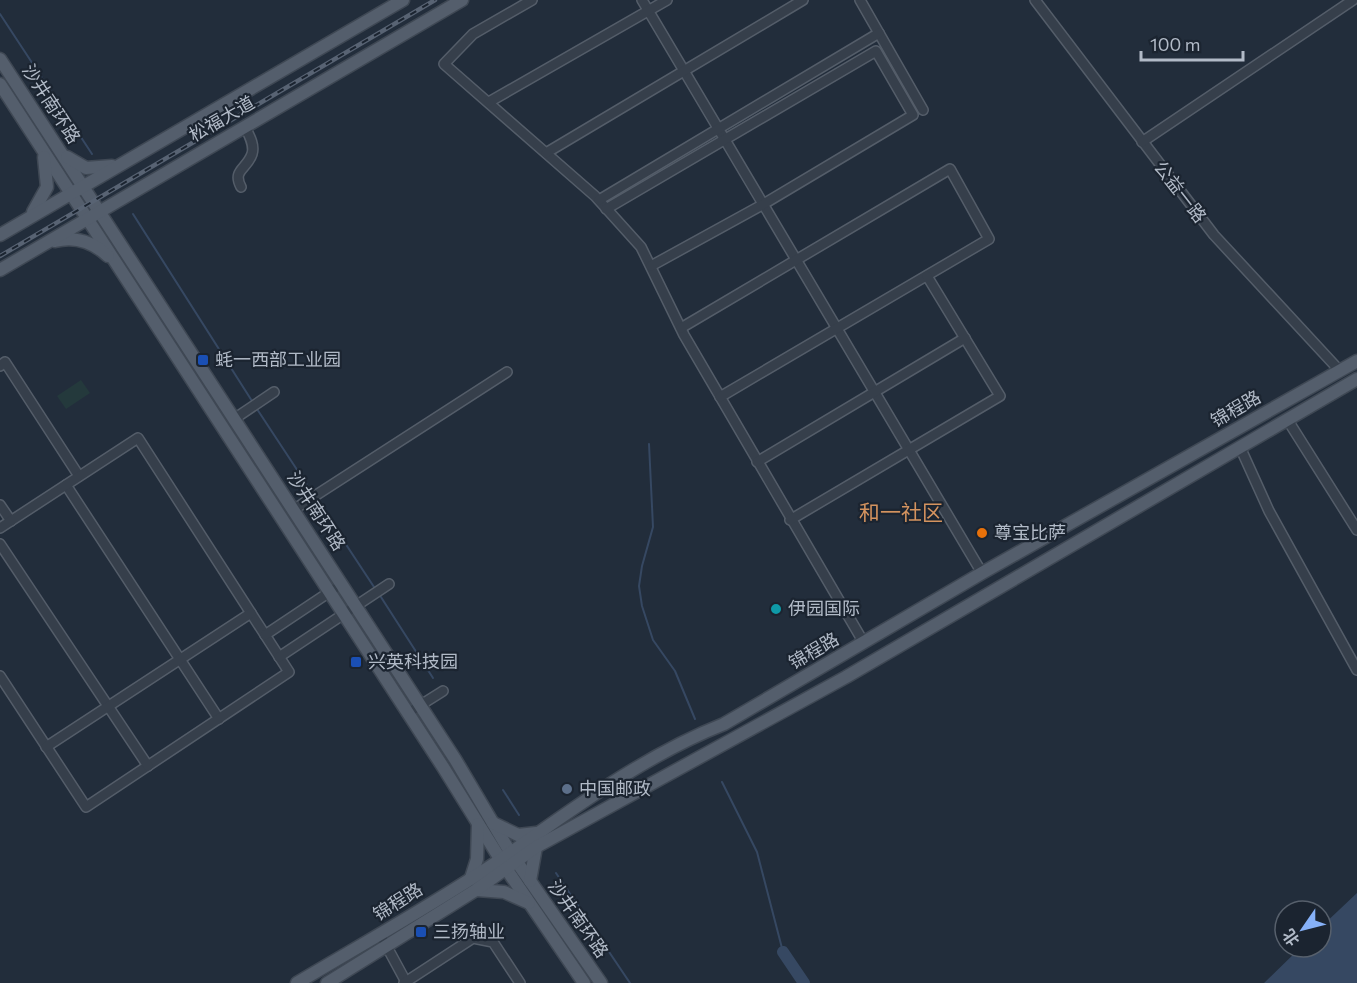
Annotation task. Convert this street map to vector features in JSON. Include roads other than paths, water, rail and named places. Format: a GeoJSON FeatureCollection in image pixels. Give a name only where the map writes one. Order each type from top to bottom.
{"type":"FeatureCollection","features":[{"type":"Feature","properties":{"kind":"main road","name":"松福大道"},"geometry":{"type":"LineString","coordinates":[[0,235],[403,0]]}},
{"type":"Feature","properties":{"kind":"main road","name":"松福大道"},"geometry":{"type":"LineString","coordinates":[[0,270],[462,0]]}},
{"type":"Feature","properties":{"kind":"main road","name":"沙井南环路"},"geometry":{"type":"LineString","coordinates":[[0,59],[420,705],[492,823],[529,903],[584,983]]}},
{"type":"Feature","properties":{"kind":"main road","name":"沙井南环路"},"geometry":{"type":"LineString","coordinates":[[0,84],[345,614],[478,823],[508,861],[530,880],[601,983]]}},
{"type":"Feature","properties":{"kind":"main road"},"geometry":{"type":"LineString","coordinates":[[57,146],[75,164],[86,168],[107,167],[127,161]]}},
{"type":"Feature","properties":{"kind":"main road"},"geometry":{"type":"LineString","coordinates":[[26,220],[47,191],[47,165],[41,147]]}},
{"type":"Feature","properties":{"kind":"main road"},"geometry":{"type":"LineString","coordinates":[[121,245],[115,232],[116,214],[122,201],[133,192]]}},
{"type":"Feature","properties":{"kind":"main road"},"geometry":{"type":"LineString","coordinates":[[40,247],[69,239],[82,240],[102,251],[121,271]]}},
{"type":"Feature","properties":{"kind":"main road","name":"锦程路"},"geometry":{"type":"LineString","coordinates":[[327,983],[387,948],[476,890],[537,832],[613,782],[688,738],[724,724],[987,570],[1357,361]]}},
{"type":"Feature","properties":{"kind":"main road","name":"锦程路"},"geometry":{"type":"LineString","coordinates":[[303,982],[471,878],[536,847],[846,677],[1357,379]]}},
{"type":"Feature","properties":{"kind":"main road"},"geometry":{"type":"LineString","coordinates":[[987,570],[1003,585]]}},
{"type":"Feature","properties":{"kind":"main road"},"geometry":{"type":"LineString","coordinates":[[471,878],[478,853],[478,823]]}},
{"type":"Feature","properties":{"kind":"main road"},"geometry":{"type":"LineString","coordinates":[[492,823],[518,835],[537,832]]}},
{"type":"Feature","properties":{"kind":"main road"},"geometry":{"type":"LineString","coordinates":[[530,880],[536,847]]}},
{"type":"Feature","properties":{"kind":"main road"},"geometry":{"type":"LineString","coordinates":[[476,890],[504,892],[529,903]]}},
{"type":"Feature","properties":{"kind":"street"},"geometry":{"type":"LineString","coordinates":[[532,0],[473,34],[444,64],[598,200],[641,247],[681,328],[720,398],[864,643]]}},
{"type":"Feature","properties":{"kind":"street"},"geometry":{"type":"LineString","coordinates":[[642,0],[762,205],[910,449],[987,570]]}},
{"type":"Feature","properties":{"kind":"street"},"geometry":{"type":"LineString","coordinates":[[489,102],[667,0]]}},
{"type":"Feature","properties":{"kind":"street"},"geometry":{"type":"LineString","coordinates":[[546,153],[803,0]]}},
{"type":"Feature","properties":{"kind":"street"},"geometry":{"type":"LineString","coordinates":[[860,0],[923,110]]}},
{"type":"Feature","properties":{"kind":"street","name":"公益一路"},"geometry":{"type":"LineString","coordinates":[[1035,0],[1214,235],[1340,371]]}},
{"type":"Feature","properties":{"kind":"street"},"geometry":{"type":"LineString","coordinates":[[1142,142],[1353,0]]}},
{"type":"Feature","properties":{"kind":"street"},"geometry":{"type":"LineString","coordinates":[[598,200],[879,33]]}},
{"type":"Feature","properties":{"kind":"street"},"geometry":{"type":"LineString","coordinates":[[606,208],[876,51],[913,115],[762,205],[651,266]]}},
{"type":"Feature","properties":{"kind":"street"},"geometry":{"type":"LineString","coordinates":[[241,187],[237,177],[238,171],[252,154],[253,145],[245,127]]}},
{"type":"Feature","properties":{"kind":"street"},"geometry":{"type":"LineString","coordinates":[[681,328],[950,169],[989,239],[720,398]]}},
{"type":"Feature","properties":{"kind":"street"},"geometry":{"type":"LineString","coordinates":[[790,520],[1000,396],[927,276]]}},
{"type":"Feature","properties":{"kind":"street"},"geometry":{"type":"LineString","coordinates":[[757,462],[964,338]]}},
{"type":"Feature","properties":{"kind":"street"},"geometry":{"type":"LineString","coordinates":[[0,366],[5,362],[79,476]]}},
{"type":"Feature","properties":{"kind":"street"},"geometry":{"type":"LineString","coordinates":[[293,510],[507,372]]}},
{"type":"Feature","properties":{"kind":"street"},"geometry":{"type":"LineString","coordinates":[[234,419],[274,392]]}},
{"type":"Feature","properties":{"kind":"street"},"geometry":{"type":"LineString","coordinates":[[1287,419],[1357,530]]}},
{"type":"Feature","properties":{"kind":"street"},"geometry":{"type":"LineString","coordinates":[[0,528],[138,438],[289,672],[86,807],[0,676]]}},
{"type":"Feature","properties":{"kind":"street"},"geometry":{"type":"LineString","coordinates":[[1240,447],[1269,511],[1357,670]]}},
{"type":"Feature","properties":{"kind":"street"},"geometry":{"type":"LineString","coordinates":[[66,485],[219,719]]}},
{"type":"Feature","properties":{"kind":"street"},"geometry":{"type":"LineString","coordinates":[[0,505],[11,521]]}},
{"type":"Feature","properties":{"kind":"street"},"geometry":{"type":"LineString","coordinates":[[0,544],[148,766]]}},
{"type":"Feature","properties":{"kind":"street"},"geometry":{"type":"LineString","coordinates":[[265,635],[341,584]]}},
{"type":"Feature","properties":{"kind":"street"},"geometry":{"type":"LineString","coordinates":[[279,657],[389,584]]}},
{"type":"Feature","properties":{"kind":"street"},"geometry":{"type":"LineString","coordinates":[[46,747],[251,613]]}},
{"type":"Feature","properties":{"kind":"street"},"geometry":{"type":"LineString","coordinates":[[408,713],[443,691]]}},
{"type":"Feature","properties":{"kind":"street"},"geometry":{"type":"LineString","coordinates":[[380,934],[405,983],[473,938],[493,942],[520,983]]}},
{"type":"Feature","properties":{"kind":"water"},"geometry":{"type":"Polygon","coordinates":[[[1357,893],[1357,983],[1264,983],[1289,959],[1333,959],[1333,916],[1357,893]]]}},
{"type":"Feature","properties":{"kind":"waterway"},"geometry":{"type":"LineString","coordinates":[[0,14],[92,154]]}},
{"type":"Feature","properties":{"kind":"waterway"},"geometry":{"type":"LineString","coordinates":[[133,214],[252,401]]}},
{"type":"Feature","properties":{"kind":"waterway"},"geometry":{"type":"LineString","coordinates":[[255,406],[313,494]]}},
{"type":"Feature","properties":{"kind":"waterway"},"geometry":{"type":"LineString","coordinates":[[649,444],[653,527],[639,586],[642,606],[653,640],[675,671],[695,719]]}},
{"type":"Feature","properties":{"kind":"waterway"},"geometry":{"type":"LineString","coordinates":[[316,499],[376,590]]}},
{"type":"Feature","properties":{"kind":"waterway"},"geometry":{"type":"LineString","coordinates":[[379,594],[433,678]]}},
{"type":"Feature","properties":{"kind":"waterway"},"geometry":{"type":"LineString","coordinates":[[722,782],[757,852],[783,952]]}},
{"type":"Feature","properties":{"kind":"waterway"},"geometry":{"type":"LineString","coordinates":[[503,790],[519,815]]}},
{"type":"Feature","properties":{"kind":"waterway"},"geometry":{"type":"LineString","coordinates":[[556,873],[630,983]]}},
{"type":"Feature","properties":{"kind":"waterway"},"geometry":{"type":"LineString","coordinates":[[783,952],[804,983]]}},
{"type":"Feature","properties":{"kind":"railway"},"geometry":{"type":"LineString","coordinates":[[0,256],[435,0]]}},
{"type":"Feature","properties":{"kind":"place","name":"蚝一西部工业园"},"geometry":{"type":"Point","coordinates":[203,360]}},
{"type":"Feature","properties":{"kind":"place","name":"尊宝比萨"},"geometry":{"type":"Point","coordinates":[982,533]}},
{"type":"Feature","properties":{"kind":"place","name":"伊园国际"},"geometry":{"type":"Point","coordinates":[776,609]}},
{"type":"Feature","properties":{"kind":"place","name":"兴英科技园"},"geometry":{"type":"Point","coordinates":[356,662]}},
{"type":"Feature","properties":{"kind":"place","name":"中国邮政"},"geometry":{"type":"Point","coordinates":[567,789]}},
{"type":"Feature","properties":{"kind":"place","name":"三扬轴业"},"geometry":{"type":"Point","coordinates":[421,932]}},
{"type":"Feature","properties":{"kind":"district","name":"和一社区"},"geometry":{"type":"Point","coordinates":[901,513]}}]}
